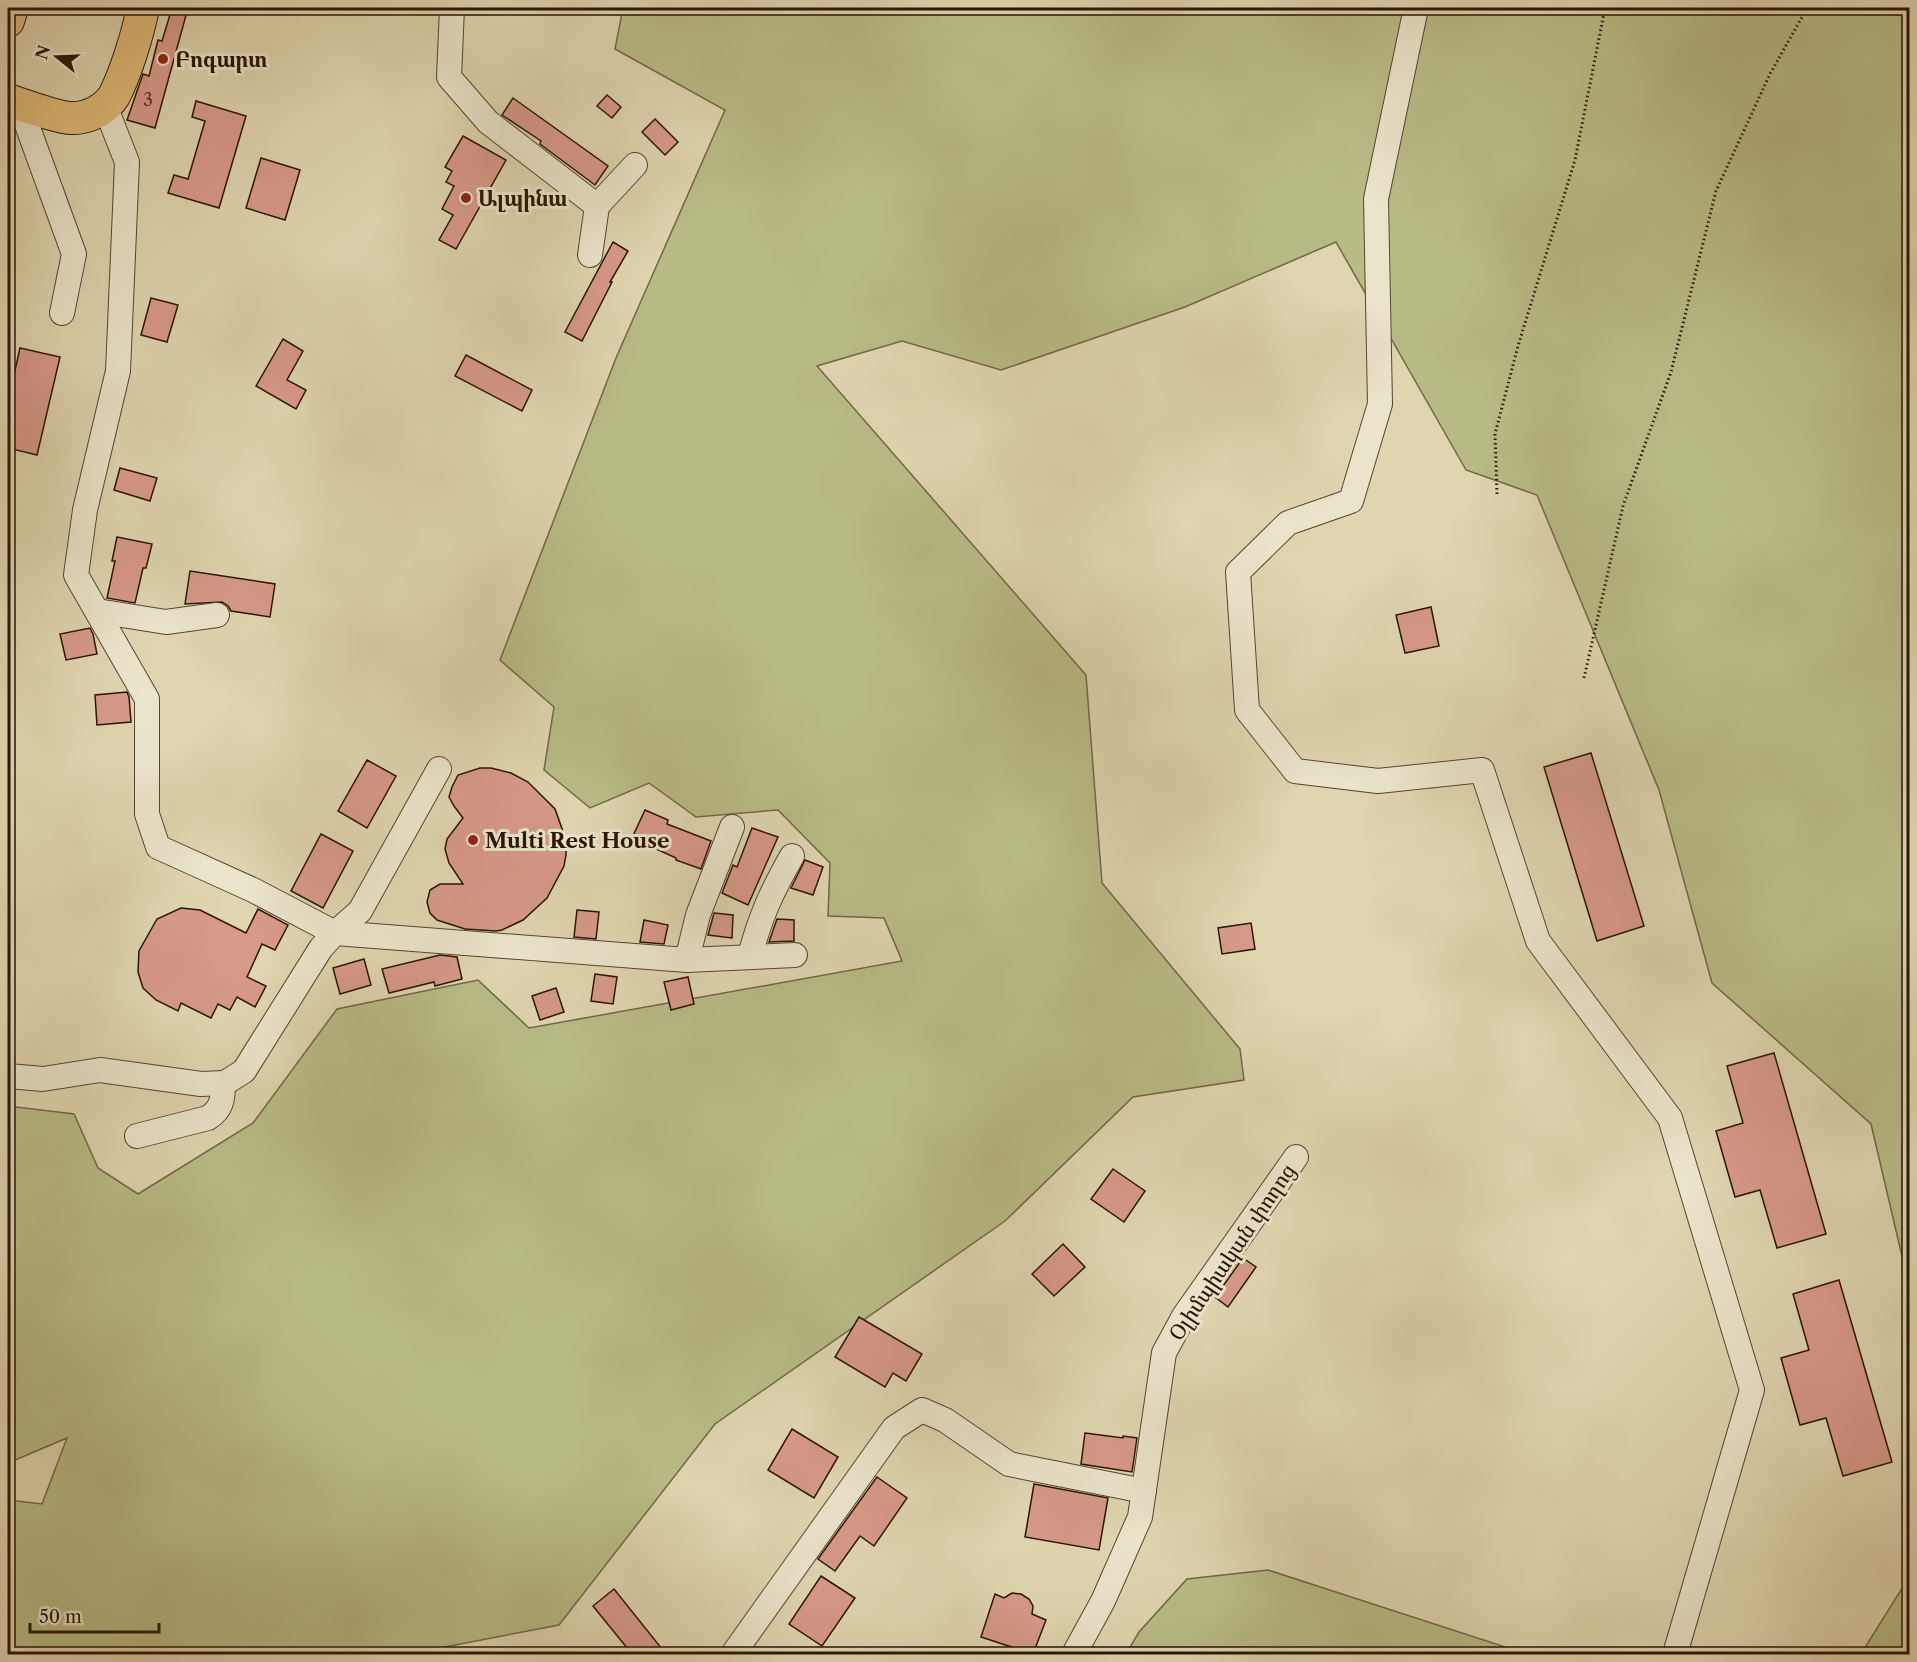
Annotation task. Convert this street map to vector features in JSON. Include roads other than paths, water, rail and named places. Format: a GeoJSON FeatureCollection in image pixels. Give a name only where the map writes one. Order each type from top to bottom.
{"type":"FeatureCollection","features":[{"type":"Feature","properties":{"kind":"main road"},"geometry":{"type":"LineString","coordinates":[[8,21],[12,8]]}},
{"type":"Feature","properties":{"kind":"main road"},"geometry":{"type":"LineString","coordinates":[[13,102],[70,118],[93,114],[105,106],[113,96],[129,56],[139,29],[143,8]]}},
{"type":"Feature","properties":{"kind":"street"},"geometry":{"type":"LineString","coordinates":[[452,8],[449,77],[488,122],[597,206]]}},
{"type":"Feature","properties":{"kind":"street"},"geometry":{"type":"LineString","coordinates":[[1416,8],[1376,199],[1380,404],[1351,501],[1288,523],[1238,572],[1247,710],[1295,771],[1378,781],[1482,770],[1538,941],[1670,1118],[1752,1390],[1675,1654]]}},
{"type":"Feature","properties":{"kind":"street"},"geometry":{"type":"LineString","coordinates":[[13,102],[74,254],[62,313]]}},
{"type":"Feature","properties":{"kind":"street"},"geometry":{"type":"LineString","coordinates":[[105,106],[127,162],[118,371],[85,510],[76,575],[147,699],[147,814],[158,847],[253,890],[335,933],[687,960],[795,955]]}},
{"type":"Feature","properties":{"kind":"street"},"geometry":{"type":"LineString","coordinates":[[590,255],[597,206],[635,165]]}},
{"type":"Feature","properties":{"kind":"street"},"geometry":{"type":"LineString","coordinates":[[97,611],[166,622],[217,615]]}},
{"type":"Feature","properties":{"kind":"street"},"geometry":{"type":"LineString","coordinates":[[8,1076],[43,1079],[100,1070],[201,1084],[223,1083],[244,1071],[321,948],[360,911],[439,769]]}},
{"type":"Feature","properties":{"kind":"street"},"geometry":{"type":"LineString","coordinates":[[687,960],[698,915],[732,827]]}},
{"type":"Feature","properties":{"kind":"street"},"geometry":{"type":"LineString","coordinates":[[750,956],[771,892],[792,856]]}},
{"type":"Feature","properties":{"kind":"street"},"geometry":{"type":"LineString","coordinates":[[137,1136],[208,1118],[217,1112],[223,1098],[223,1083]]}},
{"type":"Feature","properties":{"kind":"street","name":"Օլիմպիական փողոց"},"geometry":{"type":"LineString","coordinates":[[1074,1654],[1103,1600],[1140,1517],[1164,1353],[1184,1316],[1296,1157]]}},
{"type":"Feature","properties":{"kind":"street"},"geometry":{"type":"LineString","coordinates":[[733,1654],[894,1428],[922,1410],[945,1420],[1009,1464],[1144,1491]]}},
{"type":"Feature","properties":{"kind":"place","name":"Բոգարտ"},"geometry":{"type":"Point","coordinates":[163,59]}},
{"type":"Feature","properties":{"kind":"place","name":"Ալպինա"},"geometry":{"type":"Point","coordinates":[466,198]}},
{"type":"Feature","properties":{"kind":"place","name":"Multi Rest House"},"geometry":{"type":"Point","coordinates":[473,840]}}]}
